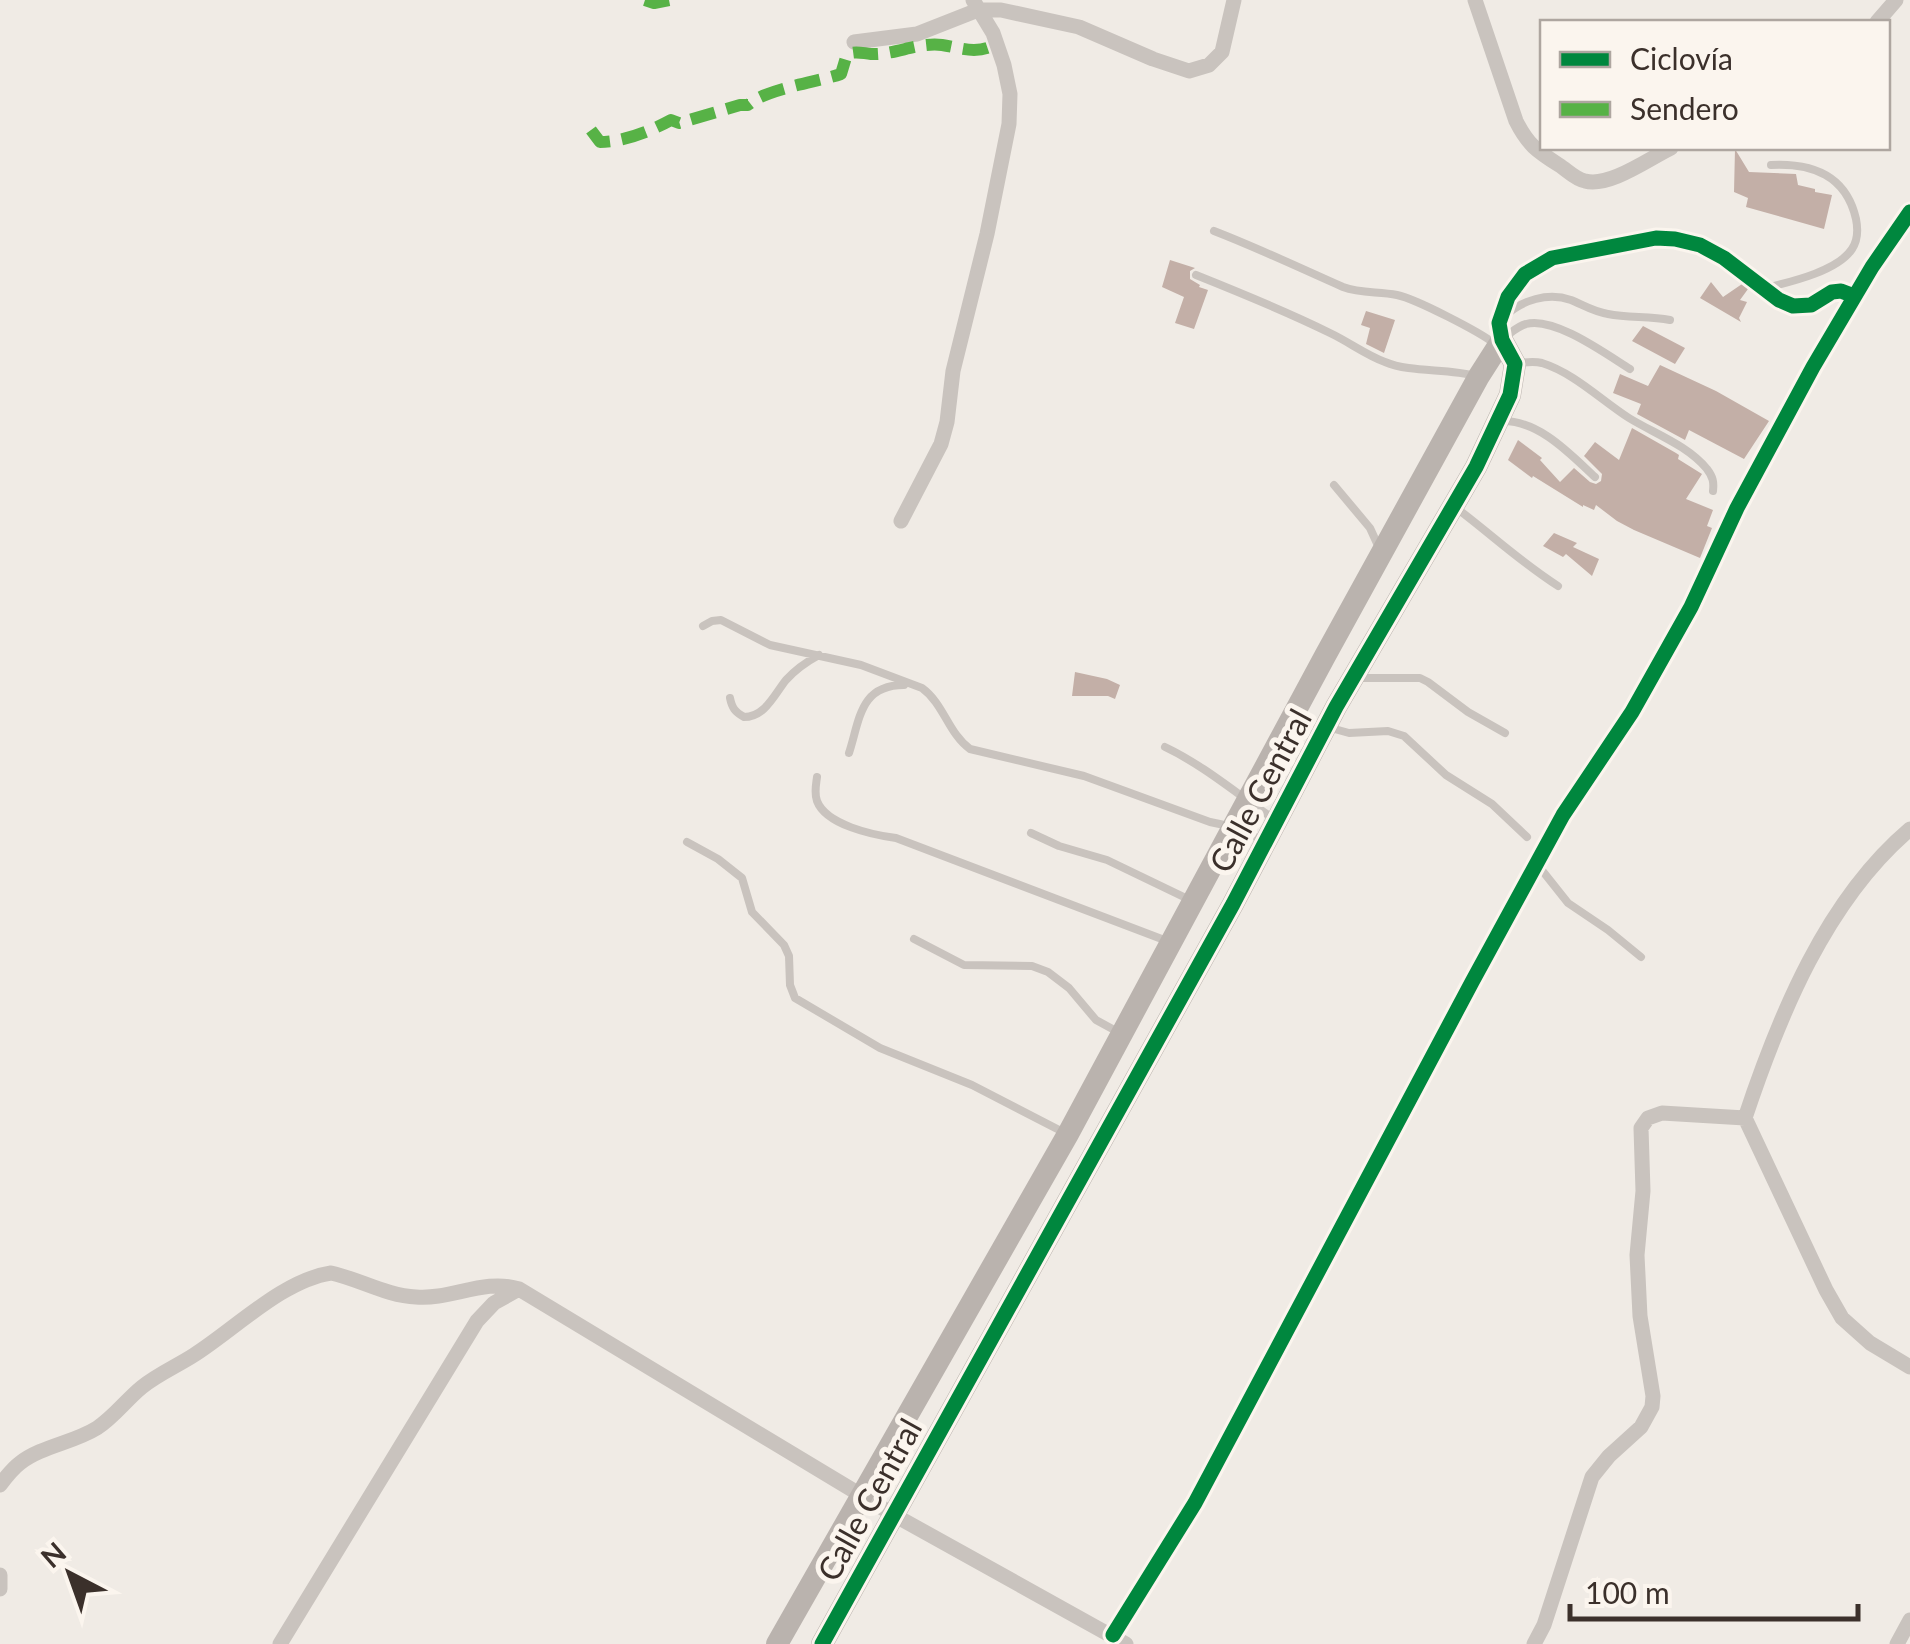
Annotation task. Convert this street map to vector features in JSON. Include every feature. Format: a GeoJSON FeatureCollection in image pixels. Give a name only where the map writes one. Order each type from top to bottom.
{"type":"FeatureCollection","features":[{"type":"Feature","properties":{"kind":"street"},"geometry":{"type":"LineString","coordinates":[[854,42],[917,34],[975,5],[1079,27],[1153,60],[1189,71],[1209,65],[1222,52],[1234,0]]}},
{"type":"Feature","properties":{"kind":"street"},"geometry":{"type":"LineString","coordinates":[[1475,0],[1516,121],[1535,151],[1591,183],[1608,180],[1667,150]]}},
{"type":"Feature","properties":{"kind":"street"},"geometry":{"type":"LineString","coordinates":[[1880,20],[1896,0]]}},
{"type":"Feature","properties":{"kind":"street"},"geometry":{"type":"LineString","coordinates":[[901,522],[941,444],[953,371],[1005,149],[1010,94],[1004,65],[993,34],[975,5]]}},
{"type":"Feature","properties":{"kind":"street"},"geometry":{"type":"LineString","coordinates":[[0,1486],[29,1456],[92,1431],[154,1378],[195,1355],[296,1284],[331,1273],[412,1298],[426,1298],[492,1284],[519,1289],[894,1515],[1119,1640],[1537,863],[1632,712],[1691,607],[1737,508],[1854,296],[1910,212]]}},
{"type":"Feature","properties":{"kind":"street","name":"Calle Central"},"geometry":{"type":"LineString","coordinates":[[778,1644],[1068,1134],[1479,376],[1499,336],[1508,297],[1525,274],[1552,258],[1656,238],[1675,238],[1724,258],[1779,300],[1793,306],[1811,305],[1841,290],[1854,296]]}},
{"type":"Feature","properties":{"kind":"street"},"geometry":{"type":"LineString","coordinates":[[1499,336],[1515,364]]}},
{"type":"Feature","properties":{"kind":"street","name":"Calle Central"},"geometry":{"type":"LineString","coordinates":[[822,1644],[1353,678],[1476,468],[1510,395],[1515,364]]}},
{"type":"Feature","properties":{"kind":"street"},"geometry":{"type":"LineString","coordinates":[[1910,829],[1868,874],[1828,930],[1791,996],[1746,1118],[1842,1318],[1870,1343],[1910,1367]]}},
{"type":"Feature","properties":{"kind":"street"},"geometry":{"type":"LineString","coordinates":[[1534,1644],[1592,1476],[1641,1427],[1652,1407],[1638,1270],[1643,1191],[1641,1128],[1648,1118],[1662,1113],[1746,1118]]}},
{"type":"Feature","properties":{"kind":"street"},"geometry":{"type":"LineString","coordinates":[[280,1644],[477,1320],[494,1303],[519,1289]]}},
{"type":"Feature","properties":{"kind":"street"},"geometry":{"type":"LineString","coordinates":[[0,1575],[0,1590]]}},
{"type":"Feature","properties":{"kind":"street"},"geometry":{"type":"LineString","coordinates":[[1897,1644],[1910,1620]]}},
{"type":"Feature","properties":{"kind":"lane"},"geometry":{"type":"LineString","coordinates":[[1766,288],[1825,270],[1848,254],[1858,230],[1853,206],[1840,184],[1800,167],[1771,165]]}},
{"type":"Feature","properties":{"kind":"lane"},"geometry":{"type":"LineString","coordinates":[[1214,231],[1346,288],[1367,294],[1397,295],[1477,332],[1499,336],[1530,322],[1550,325],[1630,368]]}},
{"type":"Feature","properties":{"kind":"lane"},"geometry":{"type":"LineString","coordinates":[[1196,274],[1271,305],[1383,362],[1479,376]]}},
{"type":"Feature","properties":{"kind":"lane"},"geometry":{"type":"LineString","coordinates":[[1499,336],[1518,306],[1550,297],[1566,298],[1612,316],[1670,320]]}},
{"type":"Feature","properties":{"kind":"lane"},"geometry":{"type":"LineString","coordinates":[[1515,364],[1545,364],[1669,440],[1705,466],[1711,474],[1713,491]]}},
{"type":"Feature","properties":{"kind":"lane"},"geometry":{"type":"LineString","coordinates":[[1497,422],[1515,422],[1544,434],[1595,477]]}},
{"type":"Feature","properties":{"kind":"lane"},"geometry":{"type":"LineString","coordinates":[[1334,484],[1370,528],[1381,554]]}},
{"type":"Feature","properties":{"kind":"lane"},"geometry":{"type":"LineString","coordinates":[[1454,506],[1558,586]]}},
{"type":"Feature","properties":{"kind":"lane"},"geometry":{"type":"LineString","coordinates":[[703,626],[721,620],[770,645],[861,665],[922,688],[937,701],[960,742],[970,749],[1084,776],[1234,827],[1266,842]]}},
{"type":"Feature","properties":{"kind":"lane"},"geometry":{"type":"LineString","coordinates":[[730,698],[737,713],[752,717],[796,670],[822,654]]}},
{"type":"Feature","properties":{"kind":"lane"},"geometry":{"type":"LineString","coordinates":[[1353,678],[1420,678],[1505,733]]}},
{"type":"Feature","properties":{"kind":"lane"},"geometry":{"type":"LineString","coordinates":[[850,753],[868,698],[887,686],[914,686]]}},
{"type":"Feature","properties":{"kind":"lane"},"geometry":{"type":"LineString","coordinates":[[1327,726],[1349,733],[1388,732],[1404,736],[1446,776],[1492,804],[1527,837]]}},
{"type":"Feature","properties":{"kind":"lane"},"geometry":{"type":"LineString","coordinates":[[1165,748],[1209,772],[1277,820]]}},
{"type":"Feature","properties":{"kind":"lane"},"geometry":{"type":"LineString","coordinates":[[817,777],[818,803],[832,819],[896,838],[1171,943]]}},
{"type":"Feature","properties":{"kind":"lane"},"geometry":{"type":"LineString","coordinates":[[1032,833],[1059,846],[1107,860],[1194,902]]}},
{"type":"Feature","properties":{"kind":"lane"},"geometry":{"type":"LineString","coordinates":[[687,842],[742,878],[752,912],[784,945],[789,956],[790,985],[796,998],[880,1048],[972,1086],[1068,1134]]}},
{"type":"Feature","properties":{"kind":"lane"},"geometry":{"type":"LineString","coordinates":[[1537,863],[1568,903],[1641,957]]}},
{"type":"Feature","properties":{"kind":"lane"},"geometry":{"type":"LineString","coordinates":[[914,939],[964,965],[1032,966],[1048,972],[1070,988],[1096,1020],[1122,1034]]}},
{"type":"Feature","properties":{"kind":"building"},"geometry":{"type":"Polygon","coordinates":[[[1736,150],[1749,172],[1796,174],[1798,185],[1832,195],[1824,229],[1746,207],[1748,198],[1734,192],[1736,150]]]}},
{"type":"Feature","properties":{"kind":"building"},"geometry":{"type":"Polygon","coordinates":[[[1170,260],[1195,268],[1190,271],[1190,279],[1208,290],[1194,329],[1175,323],[1184,297],[1162,287],[1170,260]]]}},
{"type":"Feature","properties":{"kind":"building"},"geometry":{"type":"Polygon","coordinates":[[[1711,282],[1723,297],[1742,284],[1748,289],[1740,300],[1747,302],[1739,318],[1741,322],[1700,298],[1711,282]]]}},
{"type":"Feature","properties":{"kind":"building"},"geometry":{"type":"Polygon","coordinates":[[[1366,311],[1395,320],[1384,353],[1366,344],[1370,328],[1361,325],[1366,311]]]}},
{"type":"Feature","properties":{"kind":"building"},"geometry":{"type":"Polygon","coordinates":[[[1643,326],[1685,348],[1675,364],[1632,341],[1643,326]]]}},
{"type":"Feature","properties":{"kind":"building"},"geometry":{"type":"Polygon","coordinates":[[[1660,365],[1769,421],[1744,459],[1689,430],[1685,440],[1637,414],[1641,404],[1613,393],[1620,374],[1648,386],[1660,365]]]}},
{"type":"Feature","properties":{"kind":"building"},"geometry":{"type":"Polygon","coordinates":[[[1632,428],[1676,453],[1678,459],[1702,474],[1686,499],[1713,510],[1707,526],[1712,528],[1700,558],[1634,530],[1596,505],[1594,510],[1583,507],[1508,460],[1518,440],[1542,458],[1560,482],[1574,468],[1596,484],[1602,474],[1584,456],[1595,442],[1619,460],[1632,428]]]}},
{"type":"Feature","properties":{"kind":"building"},"geometry":{"type":"Polygon","coordinates":[[[1554,533],[1599,559],[1592,576],[1566,554],[1563,557],[1543,546],[1554,533]]]}},
{"type":"Feature","properties":{"kind":"building"},"geometry":{"type":"Polygon","coordinates":[[[1075,672],[1120,685],[1115,699],[1072,696],[1075,672]]]}},
{"type":"Feature","properties":{"kind":"marked path"},"geometry":{"type":"LineString","coordinates":[[645,0],[669,0]]}},
{"type":"Feature","properties":{"kind":"marked path"},"geometry":{"type":"LineString","coordinates":[[591,130],[600,142],[618,140],[671,120],[679,123],[748,105],[779,90],[841,74],[850,53],[880,54],[933,45],[976,50],[996,44]]}},
{"type":"Feature","properties":{"kind":"cycle path"},"geometry":{"type":"LineString","coordinates":[[1113,1635],[1195,1503],[1563,815],[1632,712],[1691,607],[1737,508],[1813,367],[1872,267],[1910,212]]}},
{"type":"Feature","properties":{"kind":"cycle path"},"geometry":{"type":"LineString","coordinates":[[822,1644],[1233,904],[1336,707],[1476,467],[1510,395],[1515,364],[1502,340],[1499,323],[1508,297],[1525,274],[1552,258],[1656,238],[1675,239],[1700,245],[1724,258],[1779,300],[1793,306],[1811,305],[1832,292],[1854,296]]}}]}
